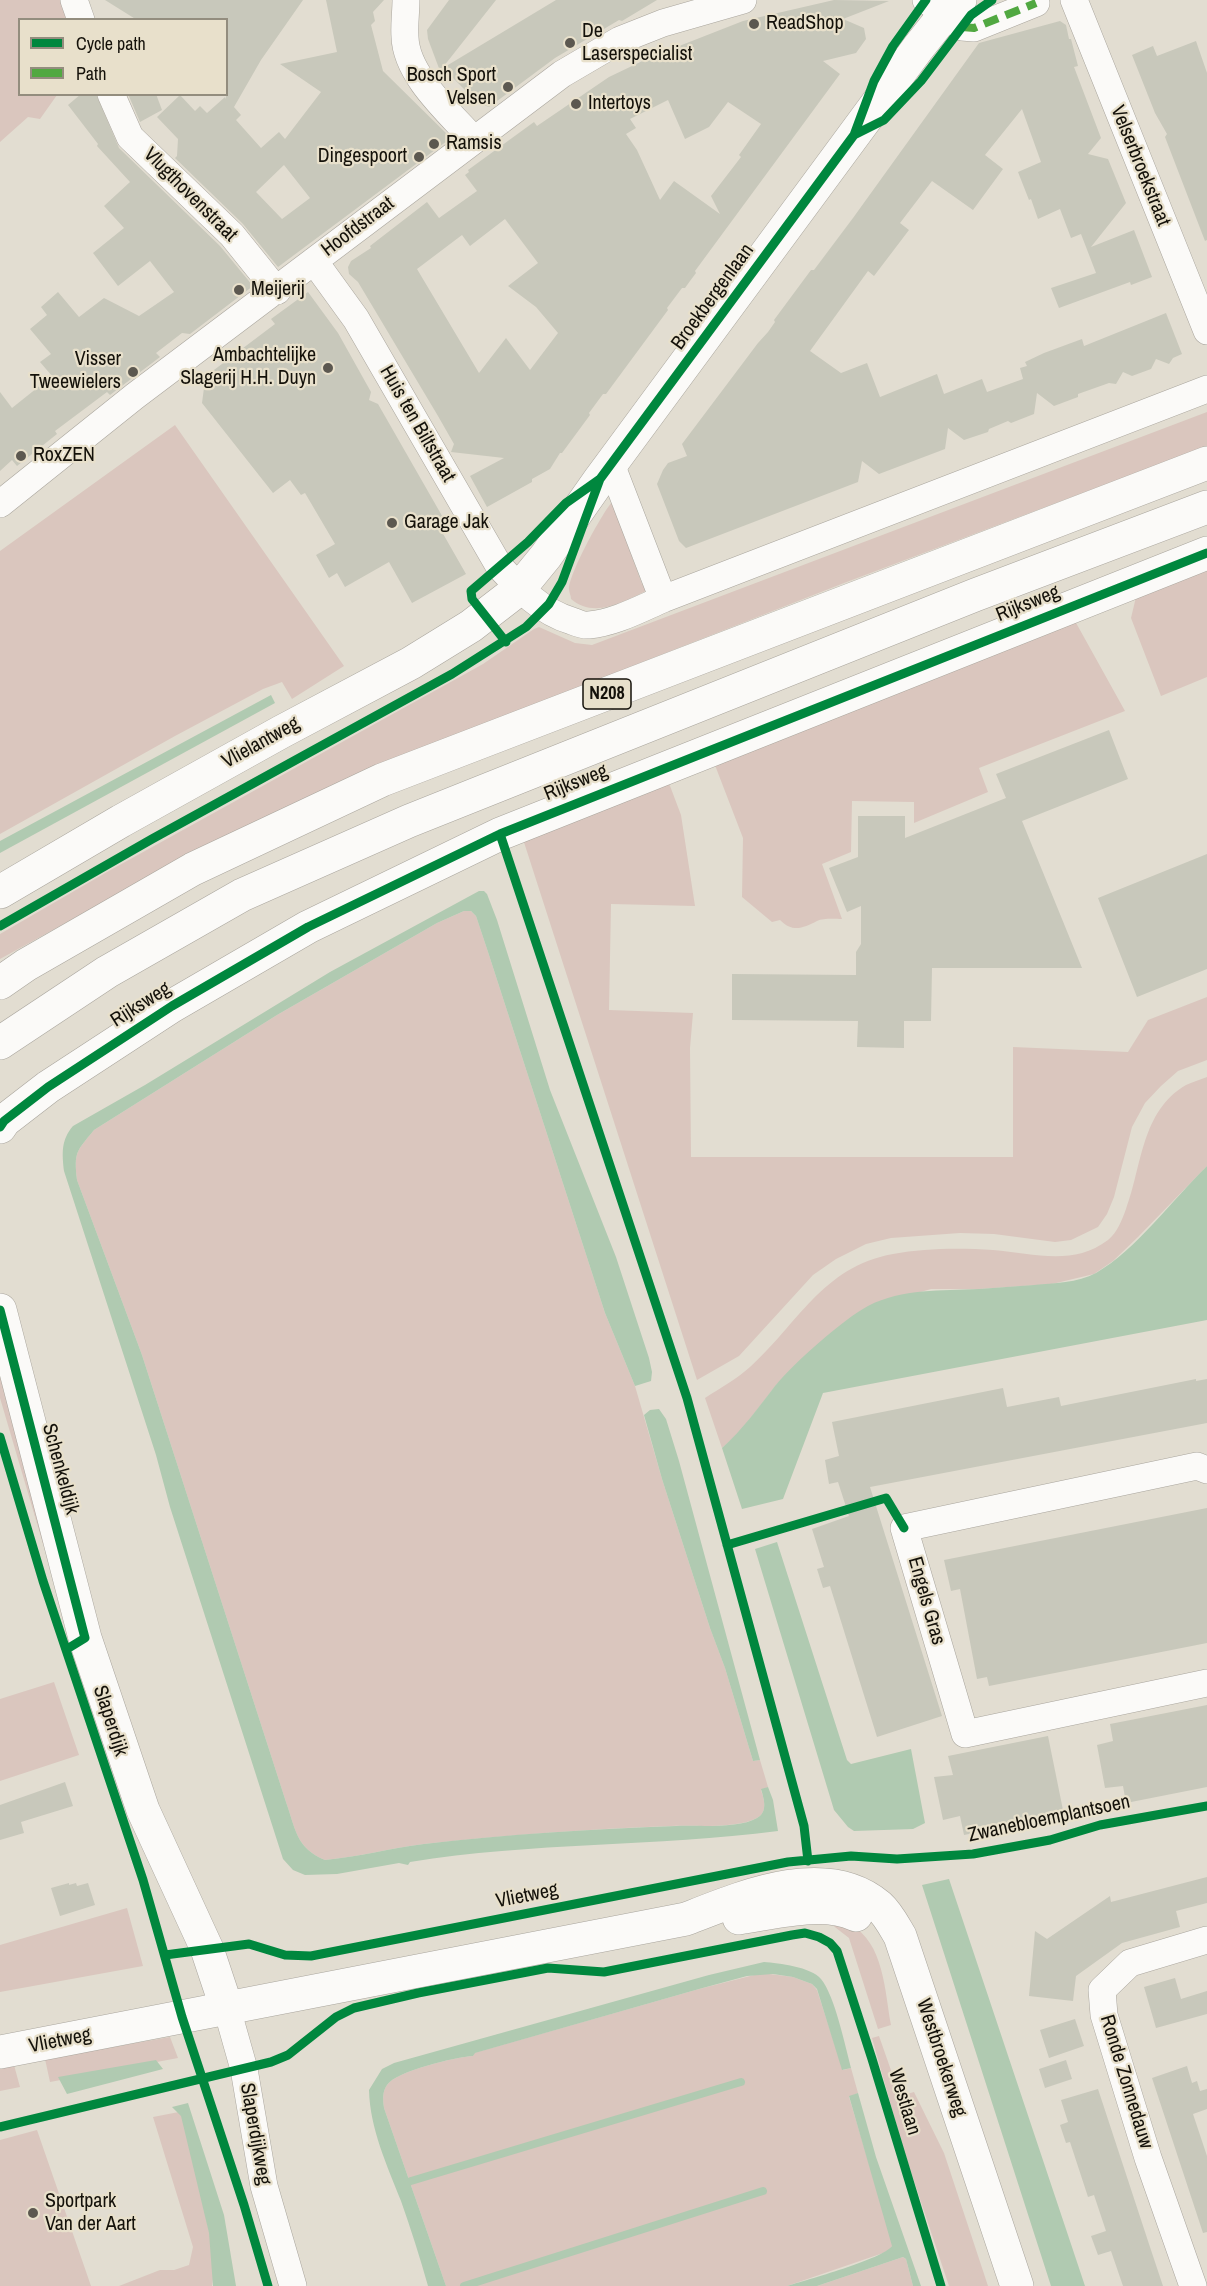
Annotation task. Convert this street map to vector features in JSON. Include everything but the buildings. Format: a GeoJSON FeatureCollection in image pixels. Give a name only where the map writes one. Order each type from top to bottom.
{"type":"FeatureCollection","features":[{"type":"Feature","properties":{"kind":"main road","name":"Broekbergenlaan"},"geometry":{"type":"LineString","coordinates":[[519,588],[546,556],[611,464],[948,10]]}},
{"type":"Feature","properties":{"kind":"main road","name":"N208"},"geometry":{"type":"LineString","coordinates":[[0,983],[26,965],[193,869],[382,780],[1207,462]]}},
{"type":"Feature","properties":{"kind":"main road","name":"Rijksweg"},"geometry":{"type":"LineString","coordinates":[[0,1043],[107,972],[242,895],[409,820],[975,595],[1207,507]]}},
{"type":"Feature","properties":{"kind":"main road","name":"Rijksweg"},"geometry":{"type":"LineString","coordinates":[[0,1126],[48,1087],[172,1006],[308,927],[500,834],[1207,553]]}},
{"type":"Feature","properties":{"kind":"main road","name":"Vlielantweg"},"geometry":{"type":"LineString","coordinates":[[0,892],[251,749],[411,663],[471,626],[519,588]]}},
{"type":"Feature","properties":{"kind":"main road","name":"Schenkeldijk"},"geometry":{"type":"LineString","coordinates":[[0,1310],[85,1638],[143,1810],[207,1949],[222,1996]]}},
{"type":"Feature","properties":{"kind":"main road","name":"Westbroekerweg"},"geometry":{"type":"LineString","coordinates":[[813,1895],[833,1884],[863,1895],[880,1907],[900,1936],[1017,2286]]}},
{"type":"Feature","properties":{"kind":"main road","name":"Vlietweg"},"geometry":{"type":"LineString","coordinates":[[0,2052],[222,1996],[686,1919],[728,1920],[813,1895]]}},
{"type":"Feature","properties":{"kind":"main road","name":"Westbroekerweg"},"geometry":{"type":"LineString","coordinates":[[813,1895],[860,1917],[878,1936],[887,1950],[996,2286]]}},
{"type":"Feature","properties":{"kind":"street"},"geometry":{"type":"LineString","coordinates":[[74,0],[80,18]]}},
{"type":"Feature","properties":{"kind":"street"},"geometry":{"type":"LineString","coordinates":[[406,0],[405,39],[408,56],[420,78],[473,139]]}},
{"type":"Feature","properties":{"kind":"street","name":"Hoofdstraat"},"geometry":{"type":"LineString","coordinates":[[0,504],[135,396],[562,74],[620,40],[663,23],[743,0]]}},
{"type":"Feature","properties":{"kind":"street","name":"Velserbroekstraat"},"geometry":{"type":"LineString","coordinates":[[1074,0],[1207,331]]}},
{"type":"Feature","properties":{"kind":"street","name":"Broekbergenlaan"},"geometry":{"type":"LineString","coordinates":[[948,10],[974,28],[1036,3]]}},
{"type":"Feature","properties":{"kind":"street","name":"Vlugthovenstraat"},"geometry":{"type":"LineString","coordinates":[[112,96],[130,136],[232,235],[277,291]]}},
{"type":"Feature","properties":{"kind":"street","name":"Huis ten Biltstraat"},"geometry":{"type":"LineString","coordinates":[[314,261],[356,319],[499,566],[519,588]]}},
{"type":"Feature","properties":{"kind":"street"},"geometry":{"type":"LineString","coordinates":[[519,588],[558,617],[588,626],[619,617],[1207,389]]}},
{"type":"Feature","properties":{"kind":"street"},"geometry":{"type":"LineString","coordinates":[[611,464],[663,599]]}},
{"type":"Feature","properties":{"kind":"street","name":"Engels Gras"},"geometry":{"type":"LineString","coordinates":[[1207,1470],[1197,1466],[904,1528],[965,1734],[1207,1683]]}},
{"type":"Feature","properties":{"kind":"street","name":"Ronde Zonnedauw"},"geometry":{"type":"LineString","coordinates":[[1193,2286],[1148,2158],[1104,2015],[1102,1989],[1130,1963],[1207,1940]]}},
{"type":"Feature","properties":{"kind":"street","name":"Slaperdijkweg"},"geometry":{"type":"LineString","coordinates":[[222,1996],[244,2069],[264,2186],[294,2286]]}},
{"type":"Feature","properties":{"kind":"shaded area"},"geometry":{"type":"Polygon","coordinates":[[[0,0],[61,0],[69,18],[18,18],[18,96],[56,96],[40,119],[28,117],[0,142],[0,0]]]}},
{"type":"Feature","properties":{"kind":"shaded area"},"geometry":{"type":"Polygon","coordinates":[[[1207,412],[1207,446],[844,583],[370,769],[211,843],[0,959],[0,934],[107,872],[483,664],[534,629],[539,627],[575,643],[592,645],[1207,412]]]}},
{"type":"Feature","properties":{"kind":"shaded area"},"geometry":{"type":"Polygon","coordinates":[[[175,425],[344,666],[292,699],[282,682],[263,689],[0,834],[0,551],[175,425]]]}},
{"type":"Feature","properties":{"kind":"shaded area"},"geometry":{"type":"Polygon","coordinates":[[[612,502],[642,584],[650,589],[621,603],[590,608],[571,599],[570,581],[586,545],[612,502]]]}},
{"type":"Feature","properties":{"kind":"shaded area"},"geometry":{"type":"Polygon","coordinates":[[[1207,570],[1207,677],[1161,696],[1131,618],[1136,597],[1207,570]]]}},
{"type":"Feature","properties":{"kind":"shaded area"},"geometry":{"type":"Polygon","coordinates":[[[1075,621],[1125,711],[979,768],[988,792],[914,823],[914,802],[852,801],[851,852],[822,864],[842,919],[822,919],[803,927],[789,927],[780,920],[772,922],[742,897],[743,838],[713,760],[1075,621]]]}},
{"type":"Feature","properties":{"kind":"shaded area"},"geometry":{"type":"Polygon","coordinates":[[[271,695],[275,703],[0,853],[0,841],[271,695]]]}},
{"type":"Feature","properties":{"kind":"shaded area"},"geometry":{"type":"Polygon","coordinates":[[[667,778],[681,815],[695,906],[611,904],[609,1010],[693,1013],[690,1048],[691,1157],[1013,1157],[1013,1047],[1128,1052],[1148,1020],[1207,997],[1207,1060],[1178,1071],[1145,1103],[1132,1127],[1114,1197],[1107,1214],[1098,1227],[1071,1240],[1055,1242],[994,1234],[960,1233],[891,1238],[866,1244],[836,1259],[813,1275],[739,1356],[697,1380],[522,836],[667,778]]]}},
{"type":"Feature","properties":{"kind":"shaded area"},"geometry":{"type":"Polygon","coordinates":[[[479,891],[487,894],[497,920],[550,1090],[616,1257],[649,1358],[651,1381],[635,1386],[605,1313],[476,916],[471,911],[464,911],[437,923],[277,1015],[94,1130],[83,1143],[76,1158],[77,1180],[142,1355],[295,1829],[308,1850],[325,1860],[487,1837],[740,1824],[757,1818],[763,1812],[761,1789],[768,1787],[773,1800],[778,1831],[686,1840],[502,1851],[410,1862],[408,1865],[399,1863],[337,1874],[305,1875],[293,1870],[283,1859],[64,1171],[63,1147],[66,1136],[73,1126],[145,1085],[330,972],[479,891]]]}},
{"type":"Feature","properties":{"kind":"shaded area"},"geometry":{"type":"Polygon","coordinates":[[[464,911],[471,911],[476,916],[605,1313],[635,1386],[662,1479],[725,1668],[753,1761],[760,1760],[768,1787],[761,1790],[763,1812],[757,1818],[738,1824],[609,1829],[486,1838],[424,1844],[325,1860],[308,1850],[295,1829],[142,1355],[77,1180],[76,1158],[80,1148],[94,1130],[277,1015],[437,923],[464,911]]]}},
{"type":"Feature","properties":{"kind":"shaded area"},"geometry":{"type":"Polygon","coordinates":[[[1207,1077],[1207,1166],[1113,1261],[1094,1274],[1052,1284],[979,1289],[931,1289],[868,1307],[808,1354],[777,1384],[740,1432],[722,1448],[705,1398],[750,1367],[813,1299],[847,1271],[868,1261],[905,1252],[968,1249],[1066,1256],[1094,1248],[1108,1240],[1117,1230],[1123,1218],[1145,1141],[1160,1109],[1171,1096],[1186,1085],[1207,1077]]]}},
{"type":"Feature","properties":{"kind":"shaded area"},"geometry":{"type":"Polygon","coordinates":[[[1207,1166],[1207,1320],[823,1393],[783,1499],[742,1509],[722,1448],[744,1426],[783,1377],[845,1321],[881,1300],[908,1293],[1057,1283],[1089,1276],[1111,1263],[1140,1238],[1207,1166]]]}},
{"type":"Feature","properties":{"kind":"shaded area"},"geometry":{"type":"Polygon","coordinates":[[[0,1363],[46,1543],[43,1544],[0,1398],[0,1363]]]}},
{"type":"Feature","properties":{"kind":"shaded area"},"geometry":{"type":"Polygon","coordinates":[[[659,1409],[666,1419],[679,1461],[760,1760],[753,1761],[725,1668],[662,1479],[644,1415],[650,1410],[659,1409]]]}},
{"type":"Feature","properties":{"kind":"shaded area"},"geometry":{"type":"Polygon","coordinates":[[[777,1542],[847,1760],[851,1764],[911,1749],[925,1823],[913,1829],[854,1831],[834,1810],[755,1549],[777,1542]]]}},
{"type":"Feature","properties":{"kind":"shaded area"},"geometry":{"type":"Polygon","coordinates":[[[54,1682],[79,1755],[0,1781],[0,1699],[54,1682]]]}},
{"type":"Feature","properties":{"kind":"shaded area"},"geometry":{"type":"Polygon","coordinates":[[[949,1879],[1085,2286],[1051,2286],[922,1885],[949,1879]]]}},
{"type":"Feature","properties":{"kind":"shaded area"},"geometry":{"type":"Polygon","coordinates":[[[127,1908],[143,1966],[0,1992],[0,1945],[127,1908]]]}},
{"type":"Feature","properties":{"kind":"shaded area"},"geometry":{"type":"Polygon","coordinates":[[[831,1924],[850,1925],[870,1943],[881,1969],[891,2025],[878,2029],[849,1938],[831,1924]]]}},
{"type":"Feature","properties":{"kind":"shaded area"},"geometry":{"type":"Polygon","coordinates":[[[764,1962],[810,1971],[821,1979],[831,1997],[851,2068],[842,2070],[817,1989],[812,1984],[793,1977],[773,1974],[747,1976],[475,2053],[473,2056],[427,2066],[402,2075],[387,2085],[383,2099],[384,2108],[446,2286],[428,2286],[372,2119],[369,2090],[382,2069],[394,2063],[709,1975],[764,1962]]]}},
{"type":"Feature","properties":{"kind":"shaded area"},"geometry":{"type":"Polygon","coordinates":[[[762,1973],[793,1977],[812,1984],[817,1990],[843,2070],[851,2068],[858,2093],[849,2097],[892,2240],[889,2251],[787,2286],[446,2286],[384,2108],[383,2099],[387,2085],[402,2075],[427,2066],[473,2056],[474,2053],[762,1973]]]}},
{"type":"Feature","properties":{"kind":"shaded area"},"geometry":{"type":"Polygon","coordinates":[[[879,2036],[900,2096],[914,2092],[944,2153],[988,2286],[949,2286],[903,2148],[872,2038],[879,2036]]]}},
{"type":"Feature","properties":{"kind":"shaded area"},"geometry":{"type":"Polygon","coordinates":[[[170,2037],[178,2058],[50,2082],[45,2059],[170,2037]]]}},
{"type":"Feature","properties":{"kind":"shaded area"},"geometry":{"type":"Polygon","coordinates":[[[156,2060],[163,2069],[67,2094],[58,2077],[156,2060]]]}},
{"type":"Feature","properties":{"kind":"shaded area"},"geometry":{"type":"Polygon","coordinates":[[[14,2065],[20,2087],[0,2091],[0,2067],[14,2065]]]}},
{"type":"Feature","properties":{"kind":"shaded area"},"geometry":{"type":"Polygon","coordinates":[[[858,2093],[876,2157],[921,2286],[913,2286],[906,2259],[903,2257],[817,2286],[787,2286],[860,2263],[892,2246],[849,2096],[858,2093]]]}},
{"type":"Feature","properties":{"kind":"shaded area"},"geometry":{"type":"Polygon","coordinates":[[[188,2103],[224,2215],[236,2286],[213,2286],[209,2233],[181,2116],[172,2107],[188,2103]]]}},
{"type":"Feature","properties":{"kind":"shaded area"},"geometry":{"type":"Polygon","coordinates":[[[184,2111],[212,2246],[214,2272],[212,2286],[119,2286],[160,2270],[174,2270],[189,2265],[193,2247],[153,2117],[184,2111]]]}},
{"type":"Feature","properties":{"kind":"shaded area","name":"Sportpark Van der Aart"},"geometry":{"type":"Polygon","coordinates":[[[37,2130],[91,2286],[0,2286],[0,2140],[37,2130]]]}},
{"type":"Feature","properties":{"kind":"shaded area"},"geometry":{"type":"Polygon","coordinates":[[[903,2257],[906,2259],[913,2286],[817,2286],[903,2257]]]}},
{"type":"Feature","properties":{"kind":"waterway"},"geometry":{"type":"LineString","coordinates":[[411,2181],[741,2082]]}},
{"type":"Feature","properties":{"kind":"waterway"},"geometry":{"type":"LineString","coordinates":[[464,2286],[763,2191]]}},
{"type":"Feature","properties":{"kind":"marked path"},"geometry":{"type":"LineString","coordinates":[[962,27],[974,28],[1036,3]]}},
{"type":"Feature","properties":{"kind":"cycle path"},"geometry":{"type":"LineString","coordinates":[[0,926],[152,839],[452,674],[526,627],[549,604],[562,582],[600,479],[854,135],[874,81],[893,46],[926,0]]}},
{"type":"Feature","properties":{"kind":"cycle path"},"geometry":{"type":"LineString","coordinates":[[854,135],[884,120],[921,81],[971,15],[992,0]]}},
{"type":"Feature","properties":{"kind":"cycle path"},"geometry":{"type":"LineString","coordinates":[[506,642],[472,599],[471,591],[528,542],[566,503],[600,479]]}},
{"type":"Feature","properties":{"kind":"cycle path"},"geometry":{"type":"LineString","coordinates":[[0,1127],[4,1121],[48,1087],[172,1006],[308,927],[500,834],[1207,553]]}},
{"type":"Feature","properties":{"kind":"cycle path"},"geometry":{"type":"LineString","coordinates":[[500,834],[687,1398],[804,1826],[808,1861]]}},
{"type":"Feature","properties":{"kind":"cycle path"},"geometry":{"type":"LineString","coordinates":[[0,1310],[85,1638],[67,1649]]}},
{"type":"Feature","properties":{"kind":"cycle path","name":"Slaperdijk"},"geometry":{"type":"LineString","coordinates":[[0,1437],[43,1581],[143,1880],[182,2017],[244,2205],[268,2286]]}},
{"type":"Feature","properties":{"kind":"cycle path"},"geometry":{"type":"LineString","coordinates":[[727,1545],[886,1498],[904,1528]]}},
{"type":"Feature","properties":{"kind":"cycle path","name":"Zwanebloemplantsoen"},"geometry":{"type":"LineString","coordinates":[[165,1955],[249,1944],[285,1955],[311,1956],[788,1862],[851,1856],[897,1859],[973,1854],[1050,1840],[1100,1825],[1207,1806]]}},
{"type":"Feature","properties":{"kind":"cycle path","name":"Westlaan"},"geometry":{"type":"LineString","coordinates":[[0,2127],[271,2062],[288,2055],[336,2017],[354,2008],[548,1968],[604,1972],[805,1933],[830,1943],[837,1951],[941,2286]]}},
{"type":"Feature","properties":{"kind":"place","name":"ReadShop"},"geometry":{"type":"Point","coordinates":[754,24]}},
{"type":"Feature","properties":{"kind":"place","name":"De Laserspecialist"},"geometry":{"type":"Point","coordinates":[570,43]}},
{"type":"Feature","properties":{"kind":"place","name":"Bosch Sport Velsen"},"geometry":{"type":"Point","coordinates":[508,87]}},
{"type":"Feature","properties":{"kind":"place","name":"Intertoys"},"geometry":{"type":"Point","coordinates":[576,104]}},
{"type":"Feature","properties":{"kind":"place","name":"Ramsis"},"geometry":{"type":"Point","coordinates":[434,144]}},
{"type":"Feature","properties":{"kind":"place","name":"Dingespoort"},"geometry":{"type":"Point","coordinates":[419,157]}},
{"type":"Feature","properties":{"kind":"place","name":"Meijerij"},"geometry":{"type":"Point","coordinates":[239,290]}},
{"type":"Feature","properties":{"kind":"place","name":"Ambachtelijke Slagerij H.H. Duyn"},"geometry":{"type":"Point","coordinates":[328,368]}},
{"type":"Feature","properties":{"kind":"place","name":"Visser Tweewielers"},"geometry":{"type":"Point","coordinates":[133,372]}},
{"type":"Feature","properties":{"kind":"place","name":"RoxZEN"},"geometry":{"type":"Point","coordinates":[21,456]}},
{"type":"Feature","properties":{"kind":"place","name":"Garage Jak"},"geometry":{"type":"Point","coordinates":[392,523]}},
{"type":"Feature","properties":{"kind":"place","name":"Sportpark Van der Aart"},"geometry":{"type":"Point","coordinates":[33,2213]}}]}
